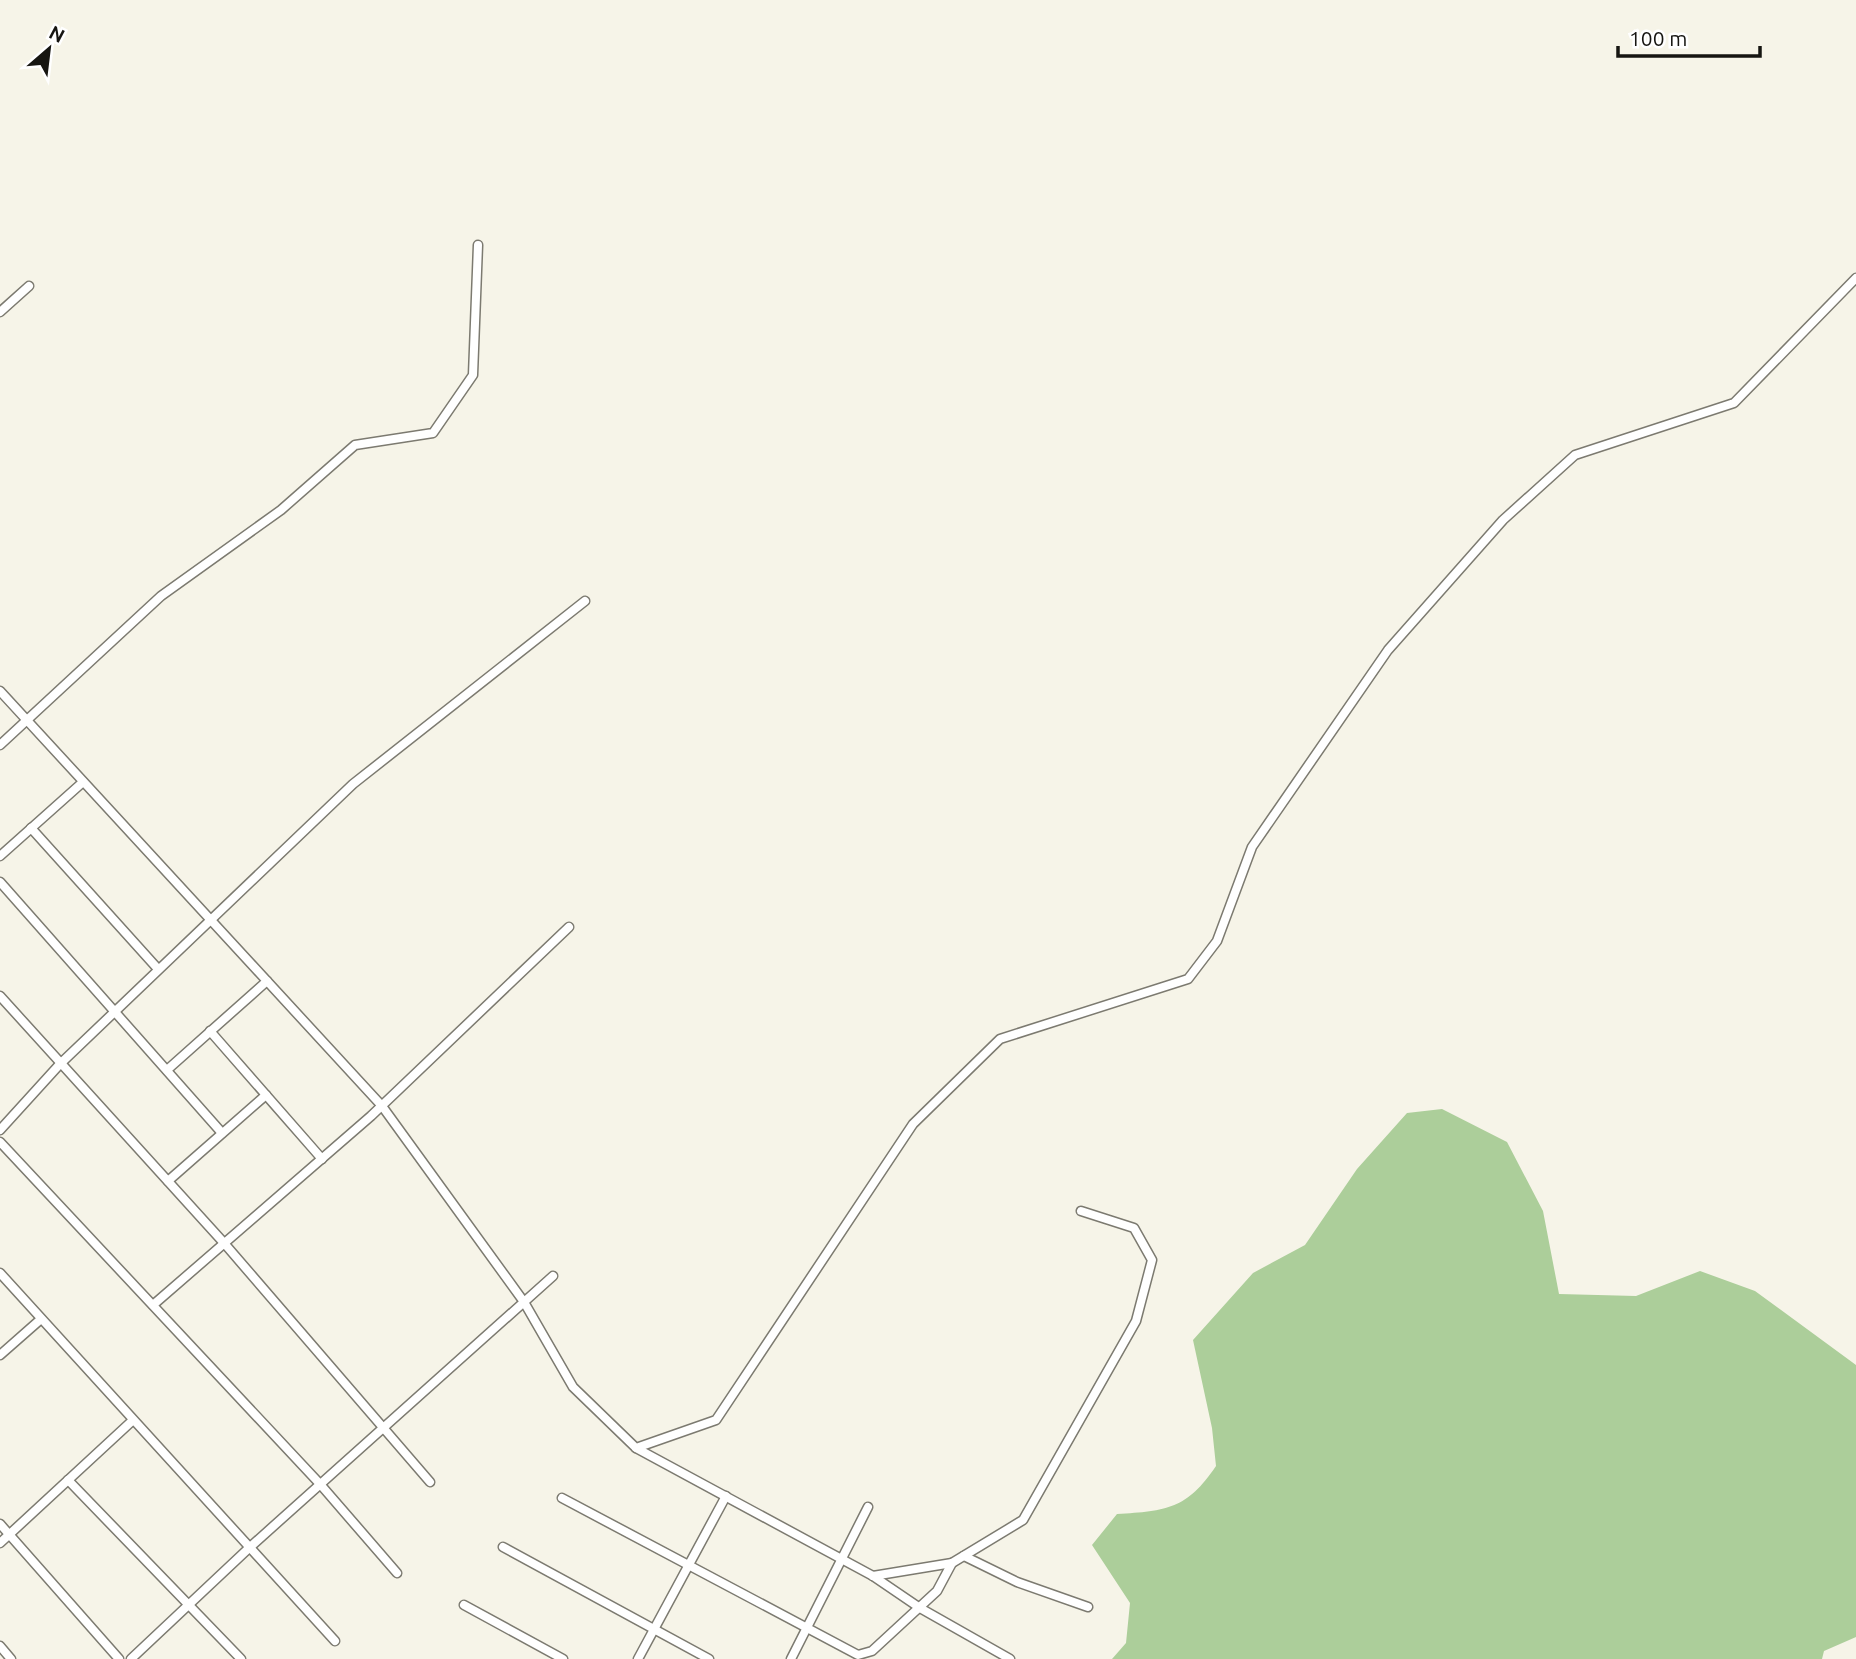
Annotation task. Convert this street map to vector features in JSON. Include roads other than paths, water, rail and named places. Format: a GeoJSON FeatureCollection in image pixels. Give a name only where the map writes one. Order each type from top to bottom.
{"type":"FeatureCollection","features":[{"type":"Feature","properties":{"kind":"street"},"geometry":{"type":"LineString","coordinates":[[0,746],[161,596],[281,510],[355,445],[433,433],[472,375],[478,245]]}},
{"type":"Feature","properties":{"kind":"street"},"geometry":{"type":"LineString","coordinates":[[636,1448],[716,1420],[913,1124],[1000,1039],[1188,979],[1217,941],[1252,847],[1388,650],[1503,520],[1575,455],[1734,403],[1856,278]]}},
{"type":"Feature","properties":{"kind":"street"},"geometry":{"type":"LineString","coordinates":[[0,312],[29,286]]}},
{"type":"Feature","properties":{"kind":"street"},"geometry":{"type":"LineString","coordinates":[[0,1130],[60,1064],[353,784],[585,601]]}},
{"type":"Feature","properties":{"kind":"street"},"geometry":{"type":"LineString","coordinates":[[0,691],[382,1106],[524,1302],[573,1387],[636,1448],[873,1576],[919,1608],[1010,1659]]}},
{"type":"Feature","properties":{"kind":"street"},"geometry":{"type":"LineString","coordinates":[[0,856],[83,782]]}},
{"type":"Feature","properties":{"kind":"street"},"geometry":{"type":"LineString","coordinates":[[31,828],[158,969]]}},
{"type":"Feature","properties":{"kind":"street"},"geometry":{"type":"LineString","coordinates":[[0,882],[222,1133]]}},
{"type":"Feature","properties":{"kind":"street"},"geometry":{"type":"LineString","coordinates":[[153,1305],[382,1106],[569,927]]}},
{"type":"Feature","properties":{"kind":"street"},"geometry":{"type":"LineString","coordinates":[[167,1070],[267,981]]}},
{"type":"Feature","properties":{"kind":"street"},"geometry":{"type":"LineString","coordinates":[[0,996],[224,1243],[430,1482]]}},
{"type":"Feature","properties":{"kind":"street"},"geometry":{"type":"LineString","coordinates":[[211,1031],[322,1158]]}},
{"type":"Feature","properties":{"kind":"street"},"geometry":{"type":"LineString","coordinates":[[168,1181],[266,1095]]}},
{"type":"Feature","properties":{"kind":"street"},"geometry":{"type":"LineString","coordinates":[[0,1142],[320,1484],[397,1573]]}},
{"type":"Feature","properties":{"kind":"street"},"geometry":{"type":"LineString","coordinates":[[873,1576],[952,1563],[1023,1520],[1136,1321],[1152,1259],[1134,1228],[1108,1217],[1081,1211]]}},
{"type":"Feature","properties":{"kind":"street"},"geometry":{"type":"LineString","coordinates":[[0,1273],[335,1641]]}},
{"type":"Feature","properties":{"kind":"street"},"geometry":{"type":"LineString","coordinates":[[131,1659],[249,1548],[553,1276]]}},
{"type":"Feature","properties":{"kind":"street"},"geometry":{"type":"LineString","coordinates":[[0,1355],[41,1319]]}},
{"type":"Feature","properties":{"kind":"street"},"geometry":{"type":"LineString","coordinates":[[0,1543],[132,1421]]}},
{"type":"Feature","properties":{"kind":"street"},"geometry":{"type":"LineString","coordinates":[[68,1480],[191,1603],[241,1659]]}},
{"type":"Feature","properties":{"kind":"street"},"geometry":{"type":"LineString","coordinates":[[638,1659],[726,1496]]}},
{"type":"Feature","properties":{"kind":"street"},"geometry":{"type":"LineString","coordinates":[[562,1498],[858,1655],[872,1651],[937,1591],[952,1563]]}},
{"type":"Feature","properties":{"kind":"street"},"geometry":{"type":"LineString","coordinates":[[791,1659],[868,1507]]}},
{"type":"Feature","properties":{"kind":"street"},"geometry":{"type":"LineString","coordinates":[[0,1524],[119,1659]]}},
{"type":"Feature","properties":{"kind":"street"},"geometry":{"type":"LineString","coordinates":[[503,1547],[709,1659]]}},
{"type":"Feature","properties":{"kind":"street"},"geometry":{"type":"LineString","coordinates":[[964,1556],[1017,1583],[1088,1607]]}},
{"type":"Feature","properties":{"kind":"street"},"geometry":{"type":"LineString","coordinates":[[464,1605],[563,1659]]}},
{"type":"Feature","properties":{"kind":"street"},"geometry":{"type":"LineString","coordinates":[[0,1646],[12,1659]]}}]}
